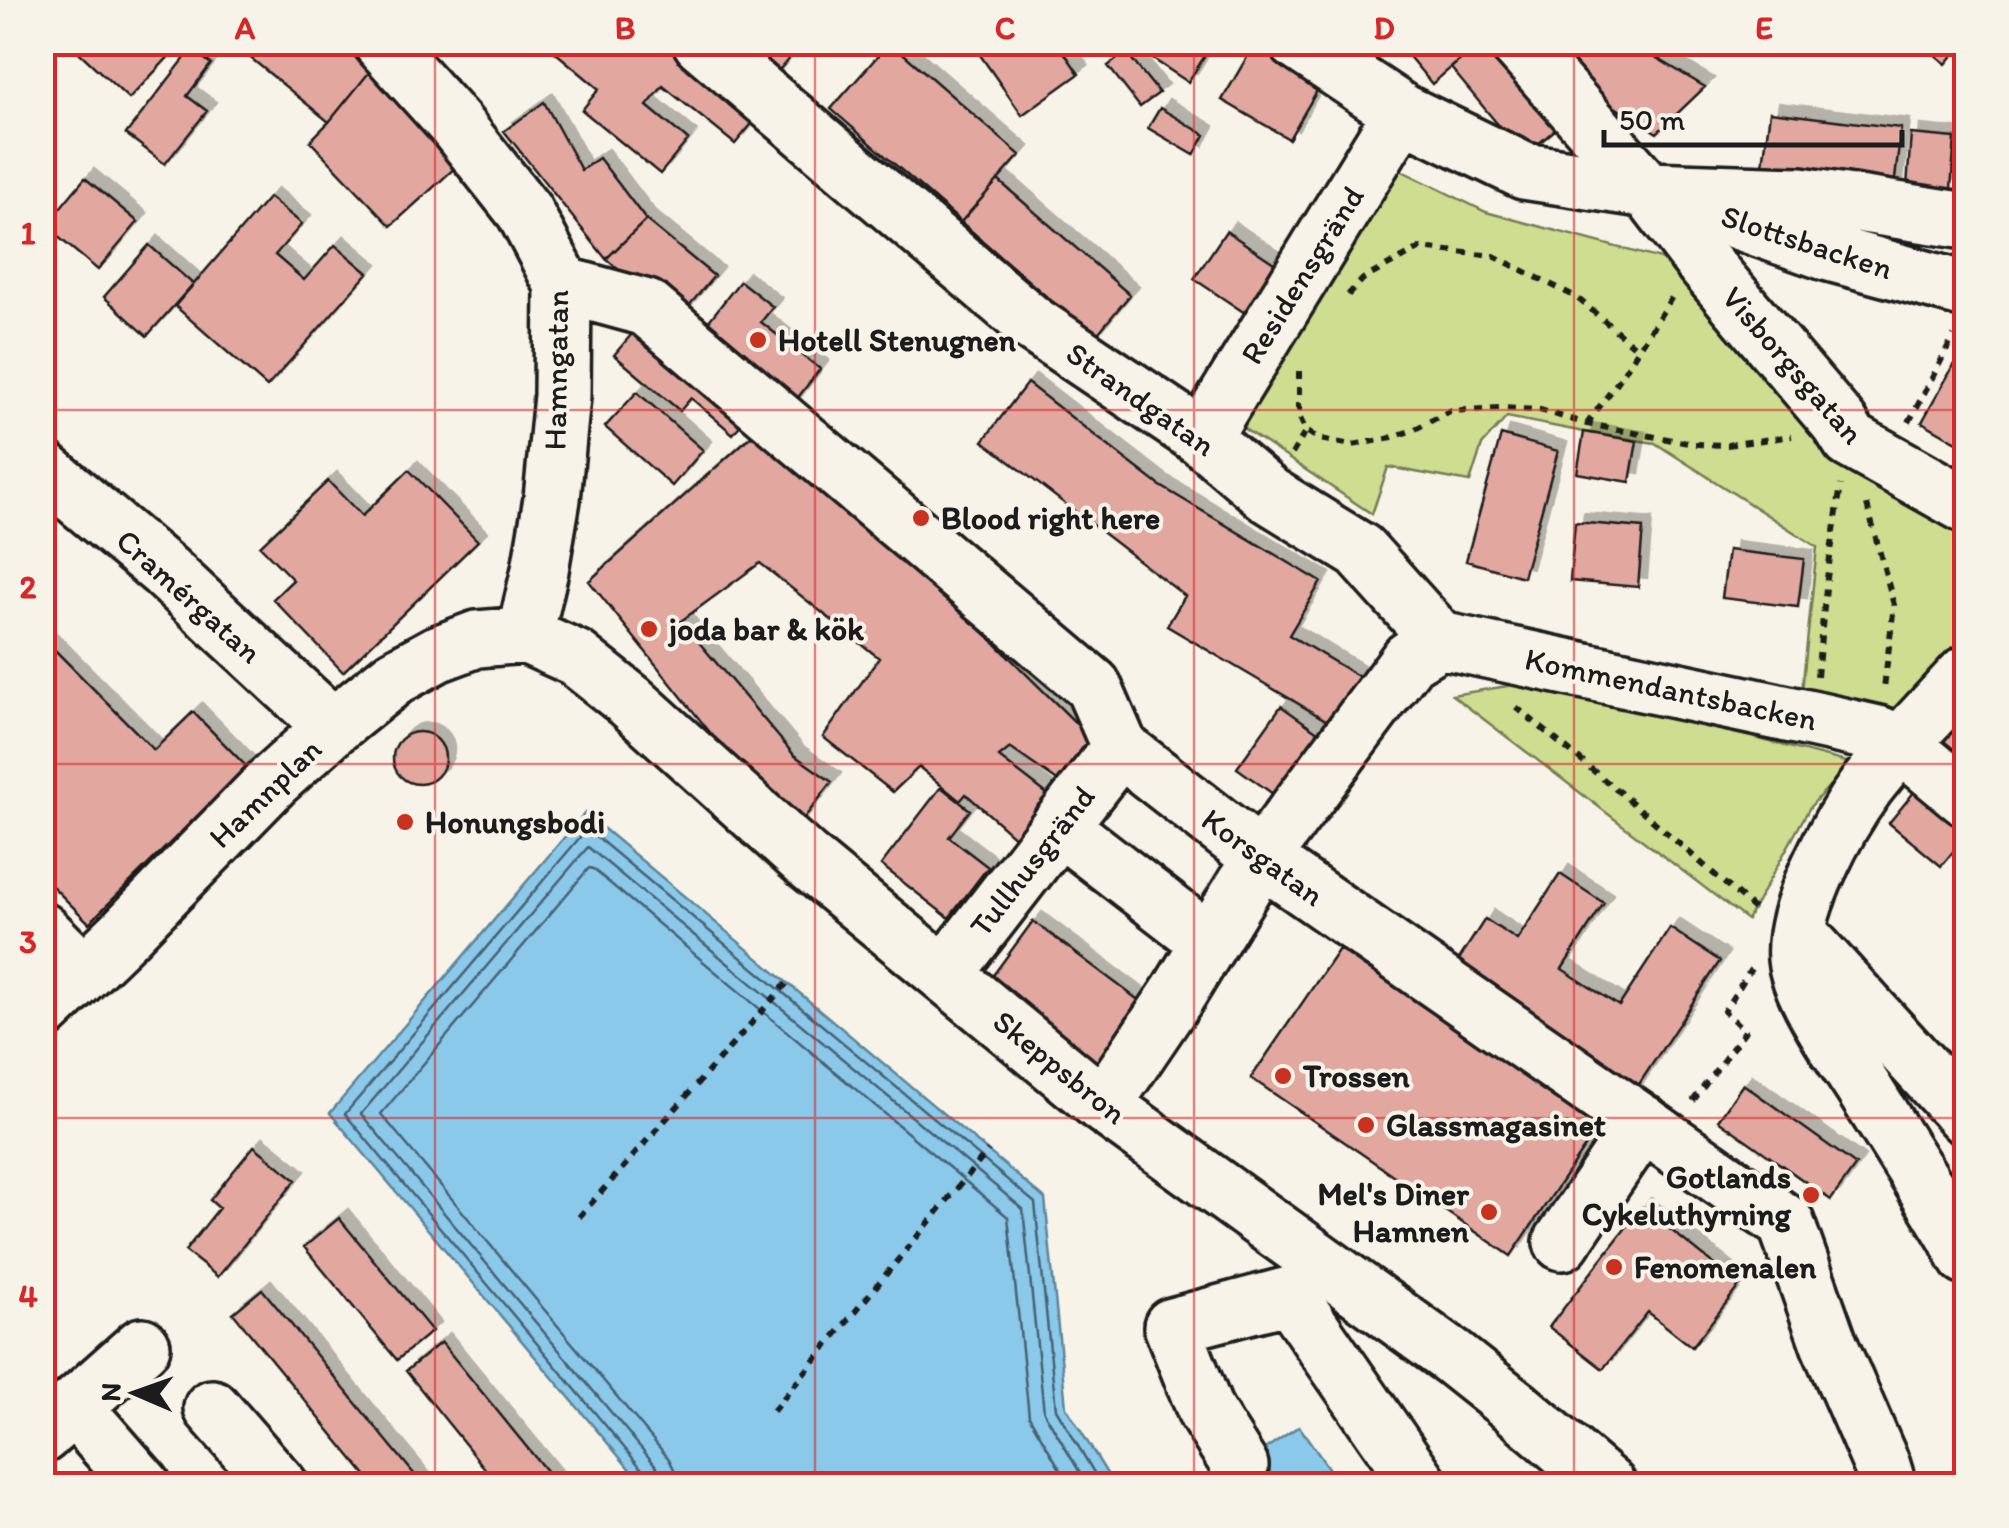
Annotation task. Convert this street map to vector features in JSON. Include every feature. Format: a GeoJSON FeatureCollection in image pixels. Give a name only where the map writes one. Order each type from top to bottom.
{"type":"FeatureCollection","features":[{"type":"Feature","properties":{"kind":"street","name":"Hamngatan"},"geometry":{"type":"LineString","coordinates":[[381,42],[455,124],[524,211],[563,285],[562,396],[552,499],[525,635]]}},
{"type":"Feature","properties":{"kind":"street","name":"Strandgatan"},"geometry":{"type":"LineString","coordinates":[[701,42],[1031,323],[1202,438],[1270,495],[1360,551],[1440,640]]}},
{"type":"Feature","properties":{"kind":"street"},"geometry":{"type":"LineString","coordinates":[[1297,42],[1402,112],[1524,171],[1648,190],[1800,194],[1966,221]]}},
{"type":"Feature","properties":{"kind":"street","name":"Visborgsgatan"},"geometry":{"type":"LineString","coordinates":[[1517,42],[1648,190],[1701,260],[1840,424],[1869,450],[1966,504]]}},
{"type":"Feature","properties":{"kind":"street","name":"Residensgränd"},"geometry":{"type":"LineString","coordinates":[[1202,438],[1402,112]]}},
{"type":"Feature","properties":{"kind":"street","name":"Slottsbacken"},"geometry":{"type":"LineString","coordinates":[[1648,190],[1826,252],[1962,309]]}},
{"type":"Feature","properties":{"kind":"street","name":"Korsgatan"},"geometry":{"type":"LineString","coordinates":[[563,285],[646,308],[1094,686],[1120,748],[1261,858],[1786,1224],[1829,1344],[1888,1486]]}},
{"type":"Feature","properties":{"kind":"street","name":"Cramérgatan"},"geometry":{"type":"LineString","coordinates":[[42,468],[164,571],[333,726]]}},
{"type":"Feature","properties":{"kind":"street","name":"Hamnplan"},"geometry":{"type":"LineString","coordinates":[[42,1014],[274,781],[333,726],[394,678],[436,654],[477,639],[525,635]]}},
{"type":"Feature","properties":{"kind":"street","name":"Skeppsbron"},"geometry":{"type":"LineString","coordinates":[[525,635],[576,658],[630,701],[805,859],[1104,1105],[1452,1358],[1608,1486]]}},
{"type":"Feature","properties":{"kind":"street"},"geometry":{"type":"LineString","coordinates":[[1104,1105],[1261,858],[1409,659],[1440,640]]}},
{"type":"Feature","properties":{"kind":"street","name":"Kommendantsbacken"},"geometry":{"type":"LineString","coordinates":[[1440,640],[1890,739]]}},
{"type":"Feature","properties":{"kind":"street"},"geometry":{"type":"LineString","coordinates":[[1966,674],[1890,739],[1805,899],[1795,956],[1798,976],[1829,1034],[1966,1257]]}},
{"type":"Feature","properties":{"kind":"street"},"geometry":{"type":"LineString","coordinates":[[1890,739],[1966,798]]}},
{"type":"Feature","properties":{"kind":"street","name":"Tullhusgränd"},"geometry":{"type":"LineString","coordinates":[[945,974],[1120,748]]}},
{"type":"Feature","properties":{"kind":"street"},"geometry":{"type":"LineString","coordinates":[[1060,826],[1209,942]]}},
{"type":"Feature","properties":{"kind":"street"},"geometry":{"type":"LineString","coordinates":[[42,931],[83,972]]}},
{"type":"Feature","properties":{"kind":"street"},"geometry":{"type":"LineString","coordinates":[[1797,932],[1966,1117]]}},
{"type":"Feature","properties":{"kind":"street"},"geometry":{"type":"LineString","coordinates":[[1562,1242],[1642,1124]]}},
{"type":"Feature","properties":{"kind":"street"},"geometry":{"type":"LineString","coordinates":[[1240,1466],[1206,1412],[1172,1326],[1289,1295],[1421,1486]]}},
{"type":"Feature","properties":{"kind":"street"},"geometry":{"type":"LineString","coordinates":[[142,1346],[58,1421],[143,1486]]}},
{"type":"Feature","properties":{"kind":"street"},"geometry":{"type":"LineString","coordinates":[[212,1408],[280,1486]]}},
{"type":"Feature","properties":{"kind":"path"},"geometry":{"type":"LineString","coordinates":[[1340,302],[1363,278],[1421,248],[1494,256],[1576,298],[1638,350]]}},
{"type":"Feature","properties":{"kind":"path"},"geometry":{"type":"LineString","coordinates":[[1811,719],[1836,510],[1869,450],[1962,309]]}},
{"type":"Feature","properties":{"kind":"path"},"geometry":{"type":"LineString","coordinates":[[1587,424],[1662,310]]}},
{"type":"Feature","properties":{"kind":"path"},"geometry":{"type":"LineString","coordinates":[[1305,356],[1298,372],[1299,416],[1306,431],[1319,440],[1352,444],[1387,439],[1450,410],[1484,408],[1540,410],[1587,424],[1694,444],[1727,446],[1788,436]]}},
{"type":"Feature","properties":{"kind":"path"},"geometry":{"type":"LineString","coordinates":[[1869,450],[1894,605],[1890,739]]}},
{"type":"Feature","properties":{"kind":"path"},"geometry":{"type":"LineString","coordinates":[[1507,700],[1763,917],[1797,932]]}},
{"type":"Feature","properties":{"kind":"path"},"geometry":{"type":"LineString","coordinates":[[1697,1096],[1746,1031],[1724,1011],[1767,946],[1797,932]]}},
{"type":"Feature","properties":{"kind":"path"},"geometry":{"type":"LineString","coordinates":[[579,1216],[788,982]]}},
{"type":"Feature","properties":{"kind":"path"},"geometry":{"type":"LineString","coordinates":[[773,1411],[988,1151]]}},
{"type":"Feature","properties":{"kind":"green space"},"geometry":{"type":"Polygon","coordinates":[[[1392,166],[1486,212],[1661,259],[1866,480],[1966,536],[1966,636],[1907,707],[1871,709],[1802,691],[1817,547],[1655,443],[1507,417],[1482,445],[1470,482],[1388,467],[1372,514],[1237,424],[1392,166]]]}},
{"type":"Feature","properties":{"kind":"green space"},"geometry":{"type":"Polygon","coordinates":[[[1538,681],[1850,763],[1810,807],[1747,920],[1452,695],[1538,681]]]}},
{"type":"Feature","properties":{"kind":"water"},"geometry":{"type":"Polygon","coordinates":[[[585,813],[1045,1199],[1066,1407],[1114,1485],[643,1485],[330,1113],[585,813]]]}},
{"type":"Feature","properties":{"kind":"water"},"geometry":{"type":"Polygon","coordinates":[[[1299,1426],[1340,1485],[1210,1486],[1299,1426]]]}},
{"type":"Feature","properties":{"kind":"building"},"geometry":{"type":"Polygon","coordinates":[[[68,42],[163,42],[173,52],[129,99],[68,42]]]}},
{"type":"Feature","properties":{"kind":"building"},"geometry":{"type":"Polygon","coordinates":[[[231,42],[359,42],[380,59],[329,122],[231,42]]]}},
{"type":"Feature","properties":{"kind":"building"},"geometry":{"type":"Polygon","coordinates":[[[543,42],[660,42],[755,120],[735,144],[663,86],[647,106],[688,140],[660,174],[582,110],[599,89],[543,42]]]}},
{"type":"Feature","properties":{"kind":"building"},"geometry":{"type":"Polygon","coordinates":[[[710,42],[803,42],[763,89],[710,42]]]}},
{"type":"Feature","properties":{"kind":"building"},"geometry":{"type":"Polygon","coordinates":[[[890,42],[1020,155],[961,222],[831,109],[890,42]]]}},
{"type":"Feature","properties":{"kind":"building"},"geometry":{"type":"Polygon","coordinates":[[[971,42],[1057,42],[1079,74],[1022,115],[971,42]]]}},
{"type":"Feature","properties":{"kind":"building"},"geometry":{"type":"Polygon","coordinates":[[[1127,42],[1214,42],[1188,82],[1127,42]]]}},
{"type":"Feature","properties":{"kind":"building"},"geometry":{"type":"Polygon","coordinates":[[[1397,42],[1481,42],[1432,84],[1397,42]]]}},
{"type":"Feature","properties":{"kind":"building"},"geometry":{"type":"Polygon","coordinates":[[[1481,42],[1496,42],[1563,123],[1524,156],[1451,68],[1481,42]]]}},
{"type":"Feature","properties":{"kind":"building"},"geometry":{"type":"Polygon","coordinates":[[[1541,42],[1630,42],[1705,87],[1657,133],[1573,81],[1541,42]]]}},
{"type":"Feature","properties":{"kind":"building"},"geometry":{"type":"Polygon","coordinates":[[[1920,42],[1964,42],[1946,64],[1920,42]]]}},
{"type":"Feature","properties":{"kind":"building"},"geometry":{"type":"Polygon","coordinates":[[[1254,45],[1321,84],[1289,139],[1222,100],[1254,45]]]}},
{"type":"Feature","properties":{"kind":"building"},"geometry":{"type":"Polygon","coordinates":[[[192,49],[211,64],[187,96],[207,111],[165,164],[126,134],[192,49]]]}},
{"type":"Feature","properties":{"kind":"building"},"geometry":{"type":"Polygon","coordinates":[[[1126,52],[1159,93],[1140,107],[1108,66],[1126,52]]]}},
{"type":"Feature","properties":{"kind":"building"},"geometry":{"type":"Polygon","coordinates":[[[380,59],[467,157],[391,226],[310,141],[380,59]]]}},
{"type":"Feature","properties":{"kind":"building"},"geometry":{"type":"Polygon","coordinates":[[[544,102],[581,170],[599,158],[646,220],[606,259],[504,131],[544,102]]]}},
{"type":"Feature","properties":{"kind":"building"},"geometry":{"type":"Polygon","coordinates":[[[1160,108],[1205,135],[1194,155],[1148,128],[1160,108]]]}},
{"type":"Feature","properties":{"kind":"building"},"geometry":{"type":"Polygon","coordinates":[[[1770,112],[1901,128],[1894,188],[1762,172],[1770,112]]]}},
{"type":"Feature","properties":{"kind":"building"},"geometry":{"type":"Polygon","coordinates":[[[1911,134],[1955,138],[1951,189],[1907,186],[1911,134]]]}},
{"type":"Feature","properties":{"kind":"building"},"geometry":{"type":"Polygon","coordinates":[[[85,178],[138,222],[98,270],[45,226],[85,178]]]}},
{"type":"Feature","properties":{"kind":"building"},"geometry":{"type":"Polygon","coordinates":[[[998,180],[1130,295],[1094,338],[961,222],[998,180]]]}},
{"type":"Feature","properties":{"kind":"building"},"geometry":{"type":"Polygon","coordinates":[[[269,197],[302,224],[275,255],[304,280],[335,245],[368,273],[267,387],[175,306],[269,197]]]}},
{"type":"Feature","properties":{"kind":"building"},"geometry":{"type":"Polygon","coordinates":[[[646,220],[714,276],[677,320],[606,259],[646,220]]]}},
{"type":"Feature","properties":{"kind":"building"},"geometry":{"type":"Polygon","coordinates":[[[1226,231],[1283,269],[1251,317],[1194,279],[1226,231]]]}},
{"type":"Feature","properties":{"kind":"building"},"geometry":{"type":"Polygon","coordinates":[[[149,245],[193,284],[147,336],[104,297],[149,245]]]}},
{"type":"Feature","properties":{"kind":"building"},"geometry":{"type":"Polygon","coordinates":[[[740,281],[773,307],[761,322],[820,369],[786,413],[694,340],[740,281]]]}},
{"type":"Feature","properties":{"kind":"building"},"geometry":{"type":"Polygon","coordinates":[[[643,321],[750,413],[733,434],[691,398],[680,411],[614,355],[643,321]]]}},
{"type":"Feature","properties":{"kind":"building"},"geometry":{"type":"Polygon","coordinates":[[[1959,356],[1966,360],[1966,447],[1922,422],[1959,356]]]}},
{"type":"Feature","properties":{"kind":"building"},"geometry":{"type":"Polygon","coordinates":[[[1027,383],[1159,485],[1321,582],[1289,635],[1368,682],[1341,729],[1167,626],[1185,596],[983,441],[1027,383]]]}},
{"type":"Feature","properties":{"kind":"building"},"geometry":{"type":"Polygon","coordinates":[[[637,392],[703,450],[672,486],[605,427],[637,392]]]}},
{"type":"Feature","properties":{"kind":"building"},"geometry":{"type":"Polygon","coordinates":[[[769,420],[1094,741],[1066,787],[1010,748],[999,757],[1051,797],[1018,840],[966,794],[960,801],[919,767],[893,792],[823,737],[879,658],[760,563],[681,621],[794,755],[832,782],[798,826],[756,790],[589,581],[769,420]]]}},
{"type":"Feature","properties":{"kind":"building"},"geometry":{"type":"Polygon","coordinates":[[[1584,432],[1637,441],[1630,482],[1577,473],[1584,432]]]}},
{"type":"Feature","properties":{"kind":"building"},"geometry":{"type":"Polygon","coordinates":[[[1501,435],[1558,451],[1523,577],[1466,561],[1501,435]]]}},
{"type":"Feature","properties":{"kind":"building"},"geometry":{"type":"Polygon","coordinates":[[[409,470],[478,541],[343,672],[273,599],[293,580],[260,546],[328,481],[362,516],[409,470]]]}},
{"type":"Feature","properties":{"kind":"building"},"geometry":{"type":"Polygon","coordinates":[[[1575,522],[1643,528],[1638,587],[1570,581],[1575,522]]]}},
{"type":"Feature","properties":{"kind":"building"},"geometry":{"type":"Polygon","coordinates":[[[1728,550],[1804,559],[1798,607],[1722,598],[1728,550]]]}},
{"type":"Feature","properties":{"kind":"building"},"geometry":{"type":"Polygon","coordinates":[[[42,637],[154,750],[193,712],[247,767],[89,923],[42,876],[42,637]]]}},
{"type":"Feature","properties":{"kind":"building"},"geometry":{"type":"Polygon","coordinates":[[[1281,706],[1329,740],[1284,802],[1237,768],[1281,706]]]}},
{"type":"Feature","properties":{"kind":"building"},"geometry":{"type":"Polygon","coordinates":[[[1966,712],[1966,781],[1933,754],[1966,712]]]}},
{"type":"Feature","properties":{"kind":"building"},"geometry":{"type":"Polygon","coordinates":[[[419,732],[437,740],[445,758],[437,776],[419,784],[401,776],[393,758],[401,740],[419,732]]]}},
{"type":"Feature","properties":{"kind":"building"},"geometry":{"type":"Polygon","coordinates":[[[1923,781],[1966,816],[1966,836],[1941,866],[1889,823],[1923,781]]]}},
{"type":"Feature","properties":{"kind":"building"},"geometry":{"type":"Polygon","coordinates":[[[941,787],[970,810],[949,837],[988,867],[949,918],[881,865],[941,787]]]}},
{"type":"Feature","properties":{"kind":"building"},"geometry":{"type":"Polygon","coordinates":[[[1560,874],[1604,903],[1562,969],[1619,1006],[1670,928],[1720,961],[1632,1095],[1449,975],[1485,919],[1517,940],[1560,874]]]}},
{"type":"Feature","properties":{"kind":"building"},"geometry":{"type":"Polygon","coordinates":[[[1033,921],[1149,1008],[1098,1076],[983,989],[1033,921]]]}},
{"type":"Feature","properties":{"kind":"building"},"geometry":{"type":"Polygon","coordinates":[[[1339,949],[1599,1126],[1511,1256],[1251,1078],[1339,949]]]}},
{"type":"Feature","properties":{"kind":"building"},"geometry":{"type":"Polygon","coordinates":[[[1743,1084],[1856,1165],[1831,1200],[1718,1120],[1743,1084]]]}},
{"type":"Feature","properties":{"kind":"building"},"geometry":{"type":"Polygon","coordinates":[[[254,1146],[296,1180],[218,1277],[185,1251],[219,1208],[210,1200],[254,1146]]]}},
{"type":"Feature","properties":{"kind":"building"},"geometry":{"type":"Polygon","coordinates":[[[1642,1207],[1740,1285],[1692,1347],[1648,1312],[1603,1369],[1549,1327],[1642,1207]]]}},
{"type":"Feature","properties":{"kind":"building"},"geometry":{"type":"Polygon","coordinates":[[[339,1218],[432,1331],[397,1360],[304,1247],[339,1218]]]}},
{"type":"Feature","properties":{"kind":"building"},"geometry":{"type":"Polygon","coordinates":[[[262,1289],[424,1486],[375,1486],[233,1313],[262,1289]]]}},
{"type":"Feature","properties":{"kind":"building"},"geometry":{"type":"Polygon","coordinates":[[[441,1342],[556,1483],[553,1486],[499,1486],[406,1371],[441,1342]]]}},
{"type":"Feature","properties":{"kind":"place","name":"Hotell Stenugnen"},"geometry":{"type":"Point","coordinates":[758,340]}},
{"type":"Feature","properties":{"kind":"place","name":"Blood right here"},"geometry":{"type":"Point","coordinates":[921,518]}},
{"type":"Feature","properties":{"kind":"place","name":"joda bar & kök"},"geometry":{"type":"Point","coordinates":[649,629]}},
{"type":"Feature","properties":{"kind":"place","name":"Honungsbodi"},"geometry":{"type":"Point","coordinates":[405,822]}},
{"type":"Feature","properties":{"kind":"place","name":"Trossen"},"geometry":{"type":"Point","coordinates":[1283,1076]}},
{"type":"Feature","properties":{"kind":"place","name":"Glassmagasinet"},"geometry":{"type":"Point","coordinates":[1366,1125]}},
{"type":"Feature","properties":{"kind":"place","name":"Gotlands Cykeluthyrning"},"geometry":{"type":"Point","coordinates":[1811,1195]}},
{"type":"Feature","properties":{"kind":"place","name":"Mel's Diner Hamnen"},"geometry":{"type":"Point","coordinates":[1489,1212]}},
{"type":"Feature","properties":{"kind":"place","name":"Fenomenalen"},"geometry":{"type":"Point","coordinates":[1614,1267]}}]}
